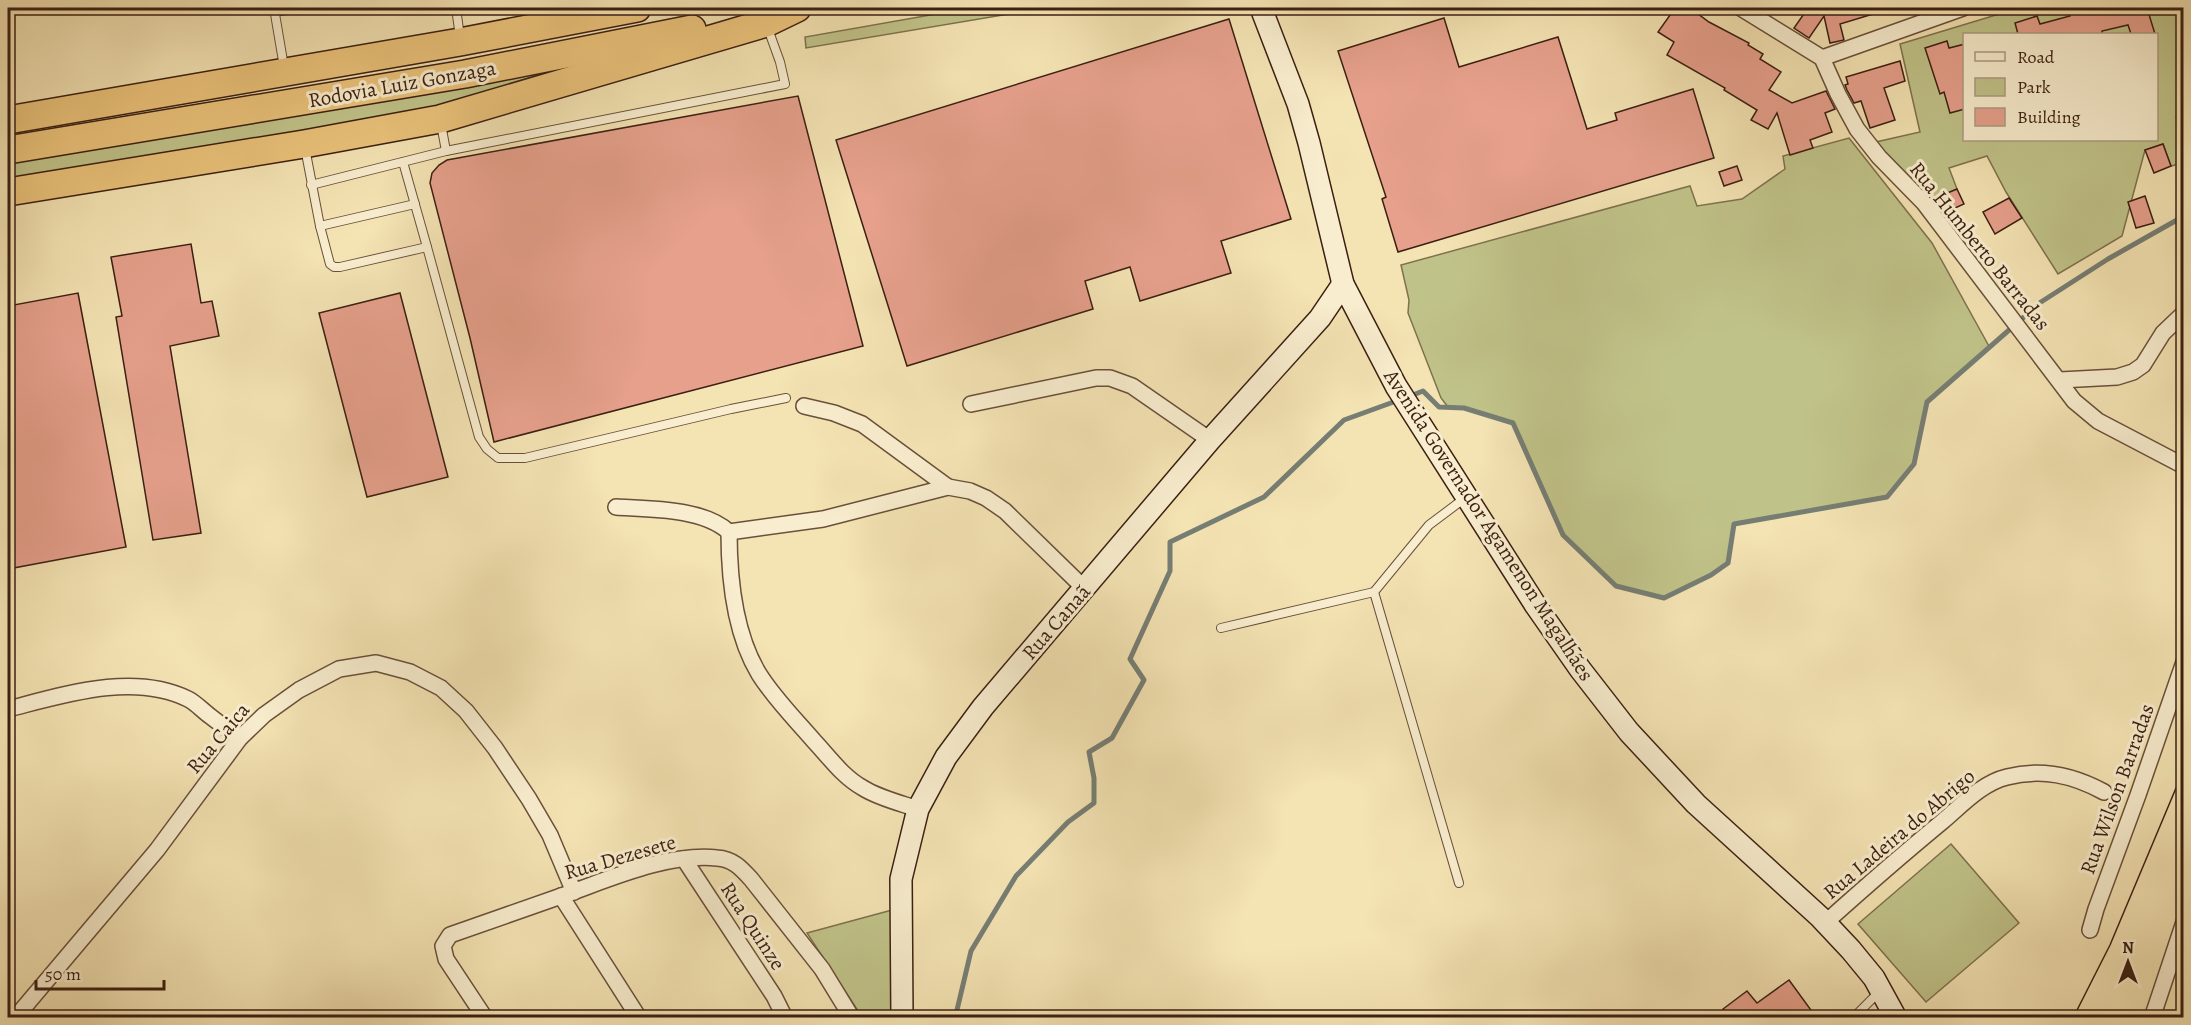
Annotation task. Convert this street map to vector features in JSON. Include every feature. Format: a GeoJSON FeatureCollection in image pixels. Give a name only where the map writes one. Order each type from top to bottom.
{"type":"FeatureCollection","features":[{"type":"Feature","properties":{"kind":"highway","name":"Rodovia Luiz Gonzaga"},"geometry":{"type":"LineString","coordinates":[[8,120],[460,42],[637,8]]}},
{"type":"Feature","properties":{"kind":"highway","name":"Rodovia Luiz Gonzaga"},"geometry":{"type":"LineString","coordinates":[[8,150],[465,74],[796,8]]}},
{"type":"Feature","properties":{"kind":"highway"},"geometry":{"type":"LineString","coordinates":[[8,192],[304,144],[440,119],[766,23],[796,8]]}},
{"type":"Feature","properties":{"kind":"main road","name":"Avenida Governador Agamenon Magalhães"},"geometry":{"type":"LineString","coordinates":[[1262,8],[1301,114],[1343,284],[1396,386],[1536,606],[1580,669],[1629,732],[1696,804],[1825,922],[1861,962],[1881,989],[1896,1017]]}},
{"type":"Feature","properties":{"kind":"main road","name":"Rua Canaã"},"geometry":{"type":"LineString","coordinates":[[902,1017],[901,879],[918,809],[946,757],[983,707],[1210,440],[1320,318],[1343,284]]}},
{"type":"Feature","properties":{"kind":"street"},"geometry":{"type":"LineString","coordinates":[[1741,8],[1822,58],[1963,8]]}},
{"type":"Feature","properties":{"kind":"street","name":"Rua Humberto Barradas"},"geometry":{"type":"LineString","coordinates":[[1822,58],[1857,129],[1879,157],[1924,203],[2074,401],[2092,416],[2184,466]]}},
{"type":"Feature","properties":{"kind":"street"},"geometry":{"type":"LineString","coordinates":[[2060,380],[2117,377],[2133,372],[2143,364],[2163,333],[2184,313]]}},
{"type":"Feature","properties":{"kind":"street"},"geometry":{"type":"LineString","coordinates":[[971,404],[1096,378],[1110,378],[1132,386],[1210,440]]}},
{"type":"Feature","properties":{"kind":"street"},"geometry":{"type":"LineString","coordinates":[[804,406],[834,412],[862,424],[948,487]]}},
{"type":"Feature","properties":{"kind":"street"},"geometry":{"type":"LineString","coordinates":[[616,507],[667,510],[713,521],[729,532],[824,519],[948,487],[970,491],[986,498],[1005,511],[1084,589]]}},
{"type":"Feature","properties":{"kind":"street"},"geometry":{"type":"LineString","coordinates":[[729,532],[729,562],[737,614],[742,637],[759,674],[780,703],[852,781],[872,794],[918,809]]}},
{"type":"Feature","properties":{"kind":"street","name":"Rua Wilson Barradas"},"geometry":{"type":"LineString","coordinates":[[2090,930],[2184,662]]}},
{"type":"Feature","properties":{"kind":"street","name":"Rua Caica"},"geometry":{"type":"LineString","coordinates":[[15,1017],[157,850],[240,738],[264,715],[299,690],[339,669],[376,663],[410,672],[441,688],[466,711],[495,748],[550,835],[568,894],[639,1017]]}},
{"type":"Feature","properties":{"kind":"street"},"geometry":{"type":"LineString","coordinates":[[8,710],[70,693],[109,687],[138,687],[164,691],[190,699],[240,738]]}},
{"type":"Feature","properties":{"kind":"street","name":"Rua Ladeira do Abrigo"},"geometry":{"type":"LineString","coordinates":[[1825,922],[1980,790],[2005,777],[2037,772],[2061,774],[2086,782],[2104,792]]}},
{"type":"Feature","properties":{"kind":"street","name":"Rua Dezesete"},"geometry":{"type":"LineString","coordinates":[[484,1017],[446,959],[443,946],[450,935],[629,872],[684,859],[717,858],[729,860],[738,865],[822,969],[852,1017]]}},
{"type":"Feature","properties":{"kind":"street","name":"Rua Quinze"},"geometry":{"type":"LineString","coordinates":[[684,859],[774,996],[785,1017]]}},
{"type":"Feature","properties":{"kind":"street"},"geometry":{"type":"LineString","coordinates":[[2152,1017],[2184,922]]}},
{"type":"Feature","properties":{"kind":"lane"},"geometry":{"type":"LineString","coordinates":[[285,72],[274,10],[299,8]]}},
{"type":"Feature","properties":{"kind":"lane"},"geometry":{"type":"LineString","coordinates":[[456,8],[460,42]]}},
{"type":"Feature","properties":{"kind":"lane"},"geometry":{"type":"LineString","coordinates":[[311,185],[446,151],[785,84],[766,23]]}},
{"type":"Feature","properties":{"kind":"lane"},"geometry":{"type":"LineString","coordinates":[[440,119],[446,151]]}},
{"type":"Feature","properties":{"kind":"lane"},"geometry":{"type":"LineString","coordinates":[[304,144],[328,260],[334,267],[427,247]]}},
{"type":"Feature","properties":{"kind":"lane"},"geometry":{"type":"LineString","coordinates":[[404,162],[479,437],[487,449],[498,458],[525,458],[720,411],[786,398]]}},
{"type":"Feature","properties":{"kind":"lane"},"geometry":{"type":"LineString","coordinates":[[320,226],[415,204]]}},
{"type":"Feature","properties":{"kind":"lane"},"geometry":{"type":"LineString","coordinates":[[1221,628],[1374,592],[1429,525],[1466,497]]}},
{"type":"Feature","properties":{"kind":"lane"},"geometry":{"type":"LineString","coordinates":[[1374,592],[1459,883]]}},
{"type":"Feature","properties":{"kind":"lane"},"geometry":{"type":"LineString","coordinates":[[1852,1017],[1881,989]]}},
{"type":"Feature","properties":{"kind":"green space"},"geometry":{"type":"Polygon","coordinates":[[[970,8],[1045,8],[806,48],[805,37],[970,8]]]}},
{"type":"Feature","properties":{"kind":"green space"},"geometry":{"type":"Polygon","coordinates":[[[2019,8],[2183,8],[2183,113],[2176,117],[2183,131],[2183,163],[2171,166],[2163,144],[2145,150],[2122,236],[2058,274],[2006,192],[1987,156],[1949,168],[1957,189],[1930,201],[1876,142],[1920,132],[1900,44],[2019,8]]]}},
{"type":"Feature","properties":{"kind":"green space"},"geometry":{"type":"Polygon","coordinates":[[[566,63],[456,107],[8,185],[8,161],[566,63]]]}},
{"type":"Feature","properties":{"kind":"green space"},"geometry":{"type":"Polygon","coordinates":[[[1849,138],[1932,243],[1990,348],[1927,402],[1914,464],[1887,497],[1734,524],[1728,563],[1711,575],[1664,598],[1616,586],[1563,535],[1513,423],[1464,408],[1448,407],[1441,398],[1408,313],[1409,300],[1401,265],[1690,186],[1697,206],[1742,199],[1785,169],[1783,156],[1849,138]]]}},
{"type":"Feature","properties":{"kind":"green space"},"geometry":{"type":"Polygon","coordinates":[[[1951,844],[2019,923],[1926,1002],[1858,924],[1951,844]]]}},
{"type":"Feature","properties":{"kind":"green space"},"geometry":{"type":"Polygon","coordinates":[[[892,910],[896,1017],[862,1017],[807,933],[892,910]]]}},
{"type":"Feature","properties":{"kind":"building"},"geometry":{"type":"Polygon","coordinates":[[[1675,8],[1690,8],[1709,22],[1749,43],[1748,45],[1763,54],[1760,59],[1781,72],[1769,90],[1792,103],[1826,91],[1835,109],[1825,113],[1832,132],[1810,140],[1813,148],[1790,155],[1777,113],[1768,129],[1751,120],[1757,110],[1724,90],[1725,88],[1667,55],[1674,42],[1658,32],[1675,8]]]}},
{"type":"Feature","properties":{"kind":"building"},"geometry":{"type":"Polygon","coordinates":[[[1808,8],[1882,8],[1883,11],[1840,24],[1844,40],[1830,43],[1824,16],[1809,38],[1794,28],[1808,8]]]}},
{"type":"Feature","properties":{"kind":"building"},"geometry":{"type":"Polygon","coordinates":[[[2068,8],[2091,8],[2092,11],[2108,8],[2147,8],[2155,33],[2131,33],[2128,25],[2102,31],[2102,33],[2018,33],[2015,23],[2037,16],[2040,24],[2070,16],[2068,8]]]}},
{"type":"Feature","properties":{"kind":"building"},"geometry":{"type":"Polygon","coordinates":[[[1444,18],[1459,67],[1558,37],[1587,129],[1617,120],[1615,113],[1693,89],[1714,158],[1398,252],[1382,199],[1386,197],[1338,51],[1444,18]]]}},
{"type":"Feature","properties":{"kind":"building"},"geometry":{"type":"Polygon","coordinates":[[[1229,19],[1291,219],[1221,241],[1231,273],[1140,301],[1130,267],[1085,281],[1093,309],[907,366],[836,140],[1229,19]]]}},
{"type":"Feature","properties":{"kind":"building"},"geometry":{"type":"Polygon","coordinates":[[[1947,41],[1949,48],[1963,44],[1963,110],[1950,113],[1944,92],[1940,94],[1925,48],[1947,41]]]}},
{"type":"Feature","properties":{"kind":"building"},"geometry":{"type":"Polygon","coordinates":[[[1900,61],[1905,81],[1884,88],[1895,120],[1870,128],[1861,101],[1854,103],[1847,90],[1846,77],[1900,61]]]}},
{"type":"Feature","properties":{"kind":"building"},"geometry":{"type":"Polygon","coordinates":[[[798,96],[863,346],[494,442],[430,183],[432,173],[439,165],[447,160],[798,96]]]}},
{"type":"Feature","properties":{"kind":"building"},"geometry":{"type":"Polygon","coordinates":[[[2163,144],[2171,166],[2154,173],[2145,150],[2163,144]]]}},
{"type":"Feature","properties":{"kind":"building"},"geometry":{"type":"Polygon","coordinates":[[[1737,166],[1742,180],[1724,186],[1719,172],[1737,166]]]}},
{"type":"Feature","properties":{"kind":"building"},"geometry":{"type":"Polygon","coordinates":[[[1957,189],[1964,204],[1944,213],[1933,199],[1957,189]]]}},
{"type":"Feature","properties":{"kind":"building"},"geometry":{"type":"Polygon","coordinates":[[[2145,196],[2154,223],[2136,228],[2128,202],[2145,196]]]}},
{"type":"Feature","properties":{"kind":"building"},"geometry":{"type":"Polygon","coordinates":[[[2009,198],[2022,218],[1995,234],[1983,212],[2009,198]]]}},
{"type":"Feature","properties":{"kind":"building"},"geometry":{"type":"Polygon","coordinates":[[[191,244],[201,303],[212,301],[219,336],[170,346],[201,533],[153,540],[116,317],[122,316],[111,257],[191,244]]]}},
{"type":"Feature","properties":{"kind":"building"},"geometry":{"type":"Polygon","coordinates":[[[78,293],[126,547],[8,569],[8,306],[78,293]]]}},
{"type":"Feature","properties":{"kind":"building"},"geometry":{"type":"Polygon","coordinates":[[[400,293],[448,477],[367,497],[319,313],[400,293]]]}},
{"type":"Feature","properties":{"kind":"building"},"geometry":{"type":"Polygon","coordinates":[[[1789,980],[1816,1017],[1730,1017],[1723,1009],[1747,991],[1757,1003],[1789,980]]]}},
{"type":"Feature","properties":{"kind":"waterway"},"geometry":{"type":"LineString","coordinates":[[1408,397],[1423,391],[1439,407],[1464,408],[1513,423],[1563,535],[1616,586],[1664,598],[1711,575],[1728,563],[1734,524],[1887,497],[1914,464],[1927,402],[2041,302],[2108,259],[2184,216]]}},
{"type":"Feature","properties":{"kind":"waterway"},"geometry":{"type":"LineString","coordinates":[[958,1018],[957,1010],[971,951],[1016,876],[1068,822],[1094,803],[1094,778],[1089,752],[1112,738],[1144,680],[1130,659],[1170,571],[1170,542],[1264,497],[1344,420],[1399,400]]}},
{"type":"Feature","properties":{"kind":"tram line"},"geometry":{"type":"LineString","coordinates":[[2073,1018],[2110,945],[2184,769]]}}]}
